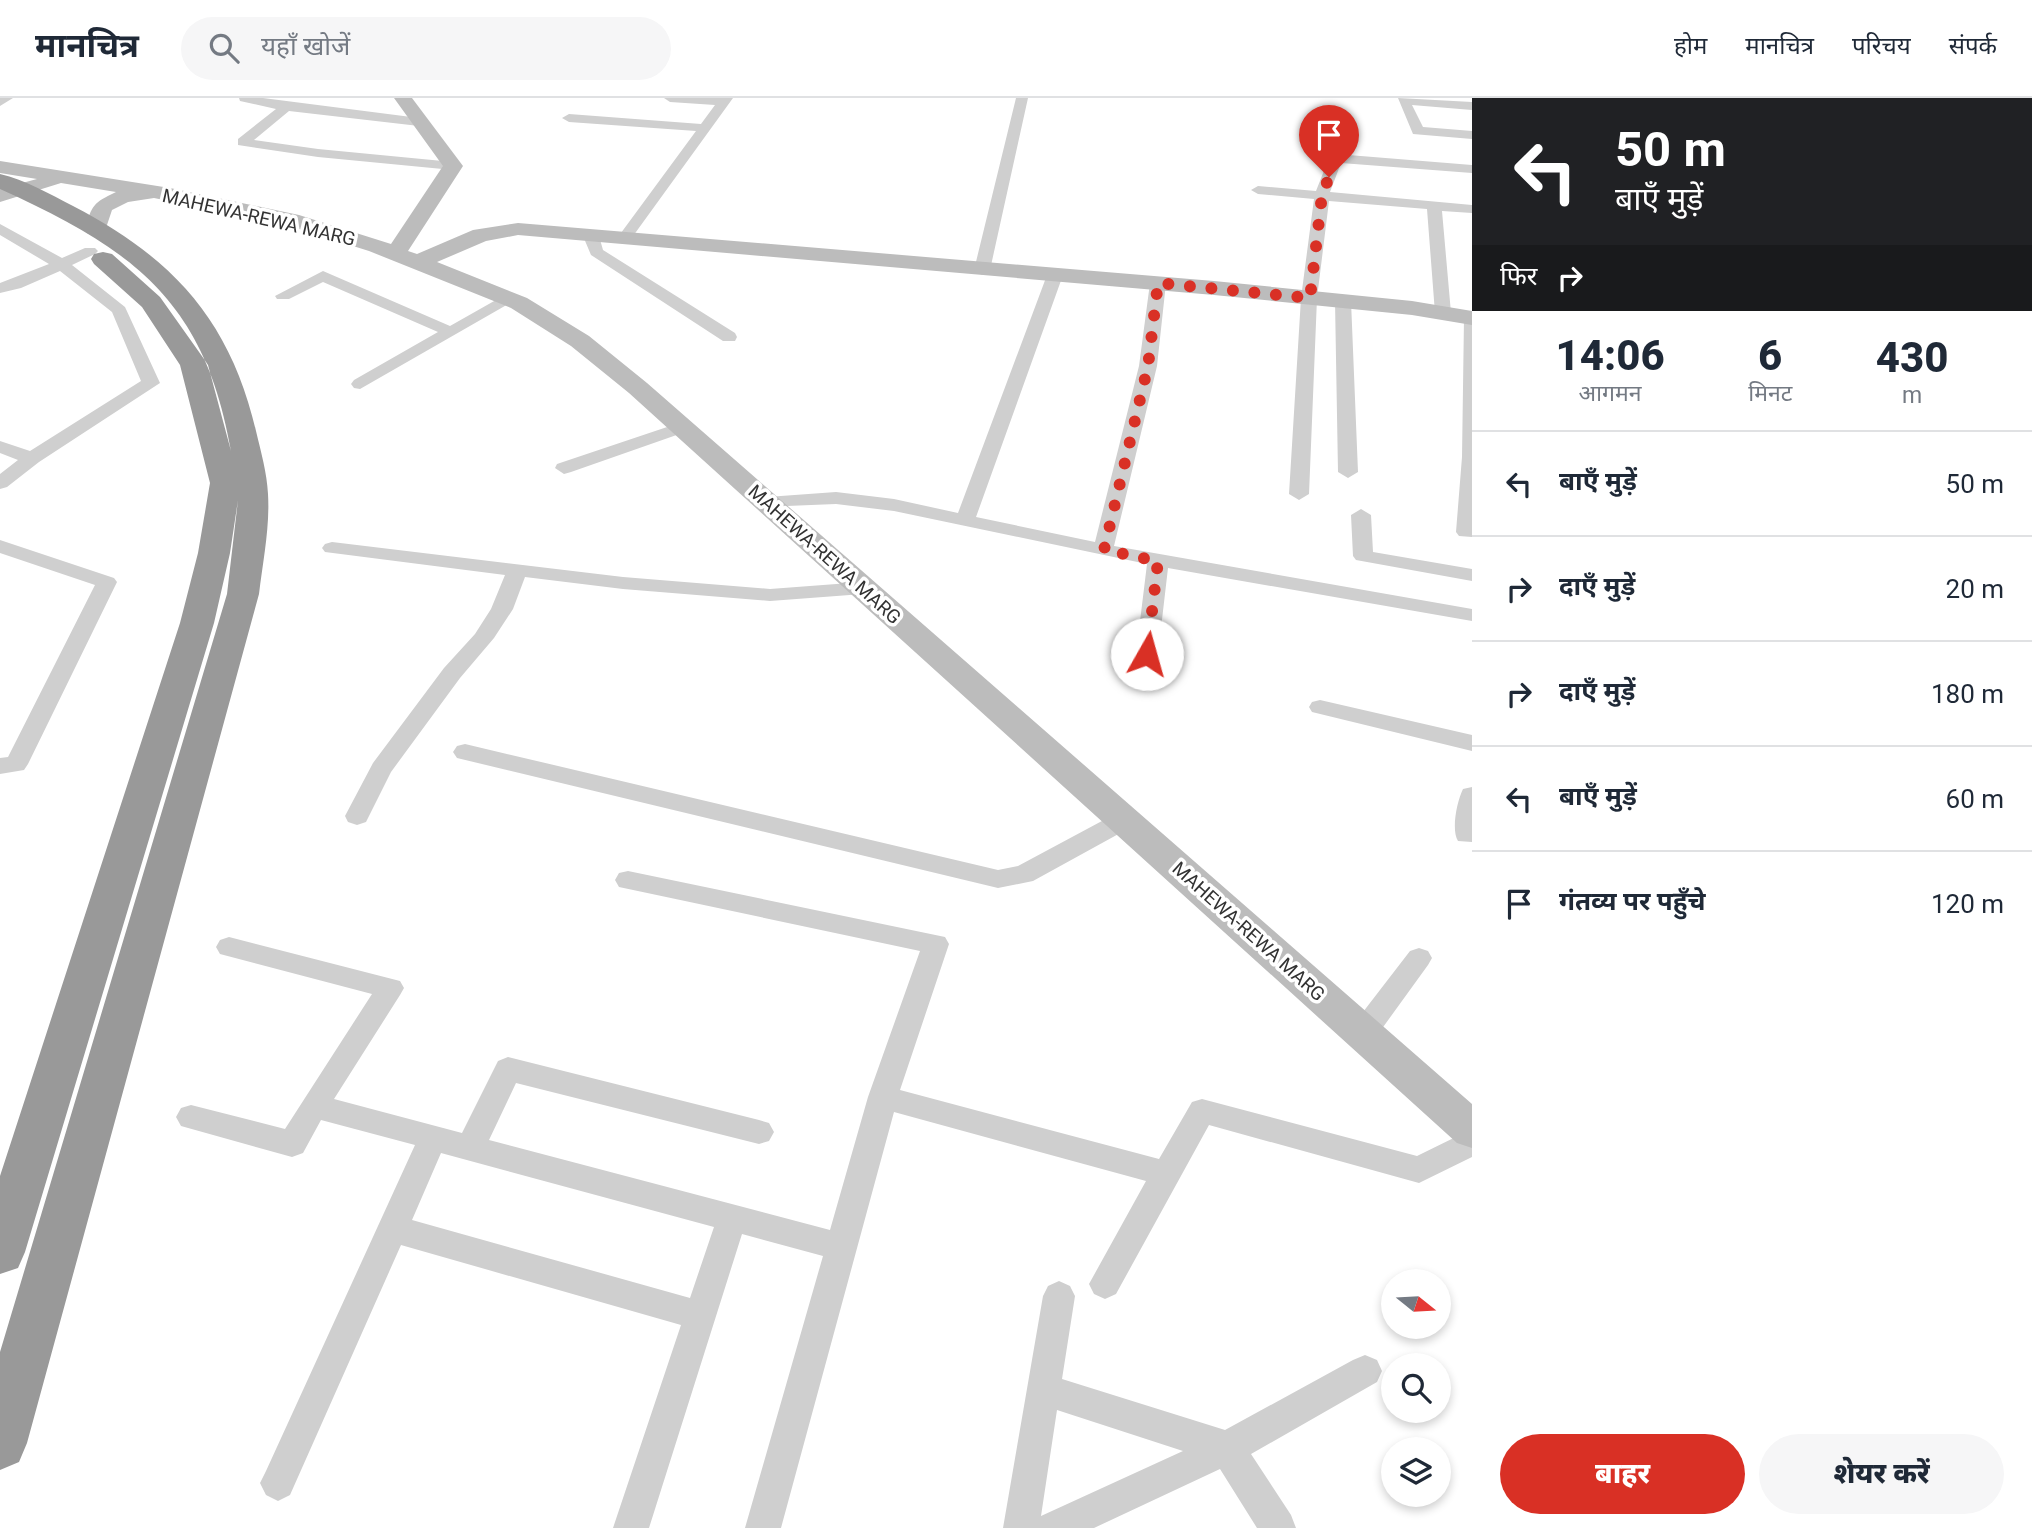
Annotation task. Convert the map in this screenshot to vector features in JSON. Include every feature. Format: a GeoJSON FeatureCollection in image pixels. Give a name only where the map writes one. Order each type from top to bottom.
{"type":"FeatureCollection","features":[{"type":"Feature","properties":{"kind":"highway"},"geometry":{"type":"LineString","coordinates":[[0,1252],[197,623],[215,552],[226,483],[194,365],[151,302],[105,260],[82,248],[4,186]]}},
{"type":"Feature","properties":{"kind":"highway"},"geometry":{"type":"LineString","coordinates":[[0,1443],[243,594],[253,498],[242,426],[225,365],[196,313],[162,275],[82,248]]}},
{"type":"Feature","properties":{"kind":"main road"},"geometry":{"type":"LineString","coordinates":[[403,98],[453,166],[419,221],[406,258]]}},
{"type":"Feature","properties":{"kind":"main road"},"geometry":{"type":"LineString","coordinates":[[4,186],[69,177]]}},
{"type":"Feature","properties":{"kind":"main road","name":"MAHEWA-REWA MARG"},"geometry":{"type":"LineString","coordinates":[[4,186],[69,177],[291,220],[406,258],[509,299],[580,341],[767,503],[1472,1130]]}},
{"type":"Feature","properties":{"kind":"main road"},"geometry":{"type":"LineString","coordinates":[[82,248],[102,207],[123,196],[154,192]]}},
{"type":"Feature","properties":{"kind":"main road"},"geometry":{"type":"LineString","coordinates":[[406,258],[481,235],[518,229],[623,240],[1158,283],[1343,301],[1472,318]]}},
{"type":"Feature","properties":{"kind":"street"},"geometry":{"type":"LineString","coordinates":[[0,102],[7,98]]}},
{"type":"Feature","properties":{"kind":"street"},"geometry":{"type":"LineString","coordinates":[[245,98],[286,107],[419,122]]}},
{"type":"Feature","properties":{"kind":"street"},"geometry":{"type":"LineString","coordinates":[[670,98],[725,100]]}},
{"type":"Feature","properties":{"kind":"street"},"geometry":{"type":"LineString","coordinates":[[982,270],[1022,98]]}},
{"type":"Feature","properties":{"kind":"street"},"geometry":{"type":"LineString","coordinates":[[623,240],[725,100]]}},
{"type":"Feature","properties":{"kind":"street"},"geometry":{"type":"LineString","coordinates":[[1472,106],[1403,100],[1418,131],[1472,135]]}},
{"type":"Feature","properties":{"kind":"street"},"geometry":{"type":"LineString","coordinates":[[286,107],[243,142],[318,153],[453,166]]}},
{"type":"Feature","properties":{"kind":"street"},"geometry":{"type":"LineString","coordinates":[[569,118],[704,128]]}},
{"type":"Feature","properties":{"kind":"street"},"geometry":{"type":"LineString","coordinates":[[1299,494],[1310,298],[1322,195],[1336,158],[1472,169]]}},
{"type":"Feature","properties":{"kind":"street"},"geometry":{"type":"LineString","coordinates":[[1258,190],[1472,209]]}},
{"type":"Feature","properties":{"kind":"street"},"geometry":{"type":"LineString","coordinates":[[1434,206],[1443,313]]}},
{"type":"Feature","properties":{"kind":"street"},"geometry":{"type":"LineString","coordinates":[[0,229],[82,248],[119,310],[151,383],[32,458],[0,482]]}},
{"type":"Feature","properties":{"kind":"street"},"geometry":{"type":"LineString","coordinates":[[591,236],[596,252],[729,337]]}},
{"type":"Feature","properties":{"kind":"street"},"geometry":{"type":"LineString","coordinates":[[0,289],[15,285],[82,248]]}},
{"type":"Feature","properties":{"kind":"street"},"geometry":{"type":"LineString","coordinates":[[966,518],[1055,275]]}},
{"type":"Feature","properties":{"kind":"street"},"geometry":{"type":"LineString","coordinates":[[283,296],[323,276],[451,332]]}},
{"type":"Feature","properties":{"kind":"street"},"geometry":{"type":"LineString","coordinates":[[1104,550],[1148,366],[1158,283]]}},
{"type":"Feature","properties":{"kind":"street"},"geometry":{"type":"LineString","coordinates":[[360,384],[509,299]]}},
{"type":"Feature","properties":{"kind":"street"},"geometry":{"type":"LineString","coordinates":[[1343,301],[1348,472]]}},
{"type":"Feature","properties":{"kind":"street"},"geometry":{"type":"LineString","coordinates":[[1466,532],[1471,458],[1472,318]]}},
{"type":"Feature","properties":{"kind":"street"},"geometry":{"type":"LineString","coordinates":[[564,468],[681,427]]}},
{"type":"Feature","properties":{"kind":"street"},"geometry":{"type":"LineString","coordinates":[[0,447],[32,458]]}},
{"type":"Feature","properties":{"kind":"street"},"geometry":{"type":"LineString","coordinates":[[767,503],[836,498],[894,505],[966,518],[1158,561],[1472,615]]}},
{"type":"Feature","properties":{"kind":"street"},"geometry":{"type":"LineString","coordinates":[[1361,515],[1363,556],[1472,575]]}},
{"type":"Feature","properties":{"kind":"street"},"geometry":{"type":"LineString","coordinates":[[0,546],[107,582],[16,764],[0,766]]}},
{"type":"Feature","properties":{"kind":"street"},"geometry":{"type":"LineString","coordinates":[[332,548],[517,570],[770,595],[863,588]]}},
{"type":"Feature","properties":{"kind":"street"},"geometry":{"type":"LineString","coordinates":[[1147,654],[1158,561]]}},
{"type":"Feature","properties":{"kind":"street"},"geometry":{"type":"LineString","coordinates":[[357,816],[381,769],[452,673],[483,638],[502,609],[517,570]]}},
{"type":"Feature","properties":{"kind":"street"},"geometry":{"type":"LineString","coordinates":[[1320,707],[1472,743]]}},
{"type":"Feature","properties":{"kind":"street"},"geometry":{"type":"LineString","coordinates":[[465,752],[998,879],[1024,874],[1124,820]]}},
{"type":"Feature","properties":{"kind":"street"},"geometry":{"type":"LineString","coordinates":[[1467,835],[1472,795]]}},
{"type":"Feature","properties":{"kind":"street"},"geometry":{"type":"LineString","coordinates":[[628,880],[936,944],[883,1097],[763,1528]]}},
{"type":"Feature","properties":{"kind":"street"},"geometry":{"type":"LineString","coordinates":[[191,1117],[292,1144],[390,988],[229,947]]}},
{"type":"Feature","properties":{"kind":"street"},"geometry":{"type":"LineString","coordinates":[[1363,1033],[1419,958]]}},
{"type":"Feature","properties":{"kind":"street"},"geometry":{"type":"LineString","coordinates":[[470,1147],[508,1069],[758,1132]]}},
{"type":"Feature","properties":{"kind":"street"},"geometry":{"type":"LineString","coordinates":[[883,1097],[1167,1174]]}},
{"type":"Feature","properties":{"kind":"street"},"geometry":{"type":"LineString","coordinates":[[314,1106],[841,1247]]}},
{"type":"Feature","properties":{"kind":"street"},"geometry":{"type":"LineString","coordinates":[[1105,1284],[1202,1111],[1419,1170],[1472,1142]]}},
{"type":"Feature","properties":{"kind":"street"},"geometry":{"type":"LineString","coordinates":[[278,1483],[433,1138]]}},
{"type":"Feature","properties":{"kind":"street"},"geometry":{"type":"LineString","coordinates":[[631,1528],[732,1218]]}},
{"type":"Feature","properties":{"kind":"street"},"geometry":{"type":"LineString","coordinates":[[393,1229],[700,1316]]}},
{"type":"Feature","properties":{"kind":"street"},"geometry":{"type":"LineString","coordinates":[[1021,1528],[1059,1296]]}},
{"type":"Feature","properties":{"kind":"street"},"geometry":{"type":"LineString","coordinates":[[1055,1528],[1227,1448],[1365,1371]]}},
{"type":"Feature","properties":{"kind":"street"},"geometry":{"type":"LineString","coordinates":[[1044,1389],[1227,1448],[1278,1528]]}},
{"type":"Feature","properties":{"kind":"route"},"geometry":{"type":"LineString","coordinates":[[1147,654],[1158,561],[1104,550],[1148,366],[1158,283],[1310,298],[1322,195],[1329,177]]}}]}
